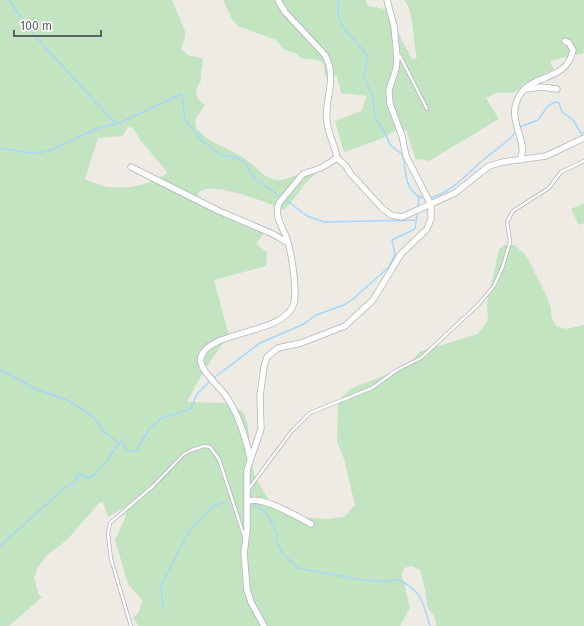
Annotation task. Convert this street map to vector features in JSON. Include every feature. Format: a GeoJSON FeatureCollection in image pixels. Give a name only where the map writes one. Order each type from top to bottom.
{"type":"FeatureCollection","features":[{"type":"Feature","properties":{"kind":"street"},"geometry":{"type":"LineString","coordinates":[[278,0],[285,12],[325,54],[329,62],[332,80],[326,115],[327,124],[335,145],[337,158],[346,166],[350,173],[382,208],[391,215],[402,217],[431,205],[455,193],[489,166],[554,154],[584,138]]}},
{"type":"Feature","properties":{"kind":"street"},"geometry":{"type":"LineString","coordinates":[[264,626],[251,602],[247,590],[244,553],[246,540],[247,470],[261,429],[262,378],[268,357],[278,348],[312,339],[345,326],[355,318],[379,292],[401,254],[427,229],[430,219],[431,205],[406,156],[402,136],[390,104],[389,90],[396,69],[397,57],[394,26],[387,0]]}},
{"type":"Feature","properties":{"kind":"street"},"geometry":{"type":"LineString","coordinates":[[520,160],[523,154],[523,149],[514,116],[516,103],[529,85],[549,77],[563,68],[569,61],[573,50],[569,43],[565,41]]}},
{"type":"Feature","properties":{"kind":"street"},"geometry":{"type":"LineString","coordinates":[[524,90],[541,87],[557,89]]}},
{"type":"Feature","properties":{"kind":"street"},"geometry":{"type":"LineString","coordinates":[[250,459],[237,415],[231,403],[202,366],[201,356],[204,350],[217,341],[272,323],[288,313],[292,308],[296,293],[288,243],[276,214],[278,203],[304,174],[321,168],[337,158]]}},
{"type":"Feature","properties":{"kind":"street"},"geometry":{"type":"LineString","coordinates":[[131,167],[288,243]]}},
{"type":"Feature","properties":{"kind":"street"},"geometry":{"type":"LineString","coordinates":[[247,502],[256,500],[266,502],[311,524]]}},
{"type":"Feature","properties":{"kind":"lane"},"geometry":{"type":"LineString","coordinates":[[397,57],[400,56],[427,109]]}},
{"type":"Feature","properties":{"kind":"lane"},"geometry":{"type":"LineString","coordinates":[[247,492],[277,450],[305,417],[319,408],[372,388],[397,370],[429,353],[478,305],[494,286],[503,266],[510,242],[507,222],[513,211],[549,188],[561,172],[584,160]]}},
{"type":"Feature","properties":{"kind":"lane"},"geometry":{"type":"LineString","coordinates":[[130,626],[111,559],[109,528],[115,519],[153,486],[184,454],[204,446],[210,447],[214,451],[219,459],[246,540]]}},
{"type":"Feature","properties":{"kind":"green space"},"geometry":{"type":"Polygon","coordinates":[[[0,0],[172,0],[185,31],[185,37],[181,49],[189,56],[202,58],[203,64],[201,81],[198,85],[196,94],[199,100],[205,105],[195,120],[196,128],[208,139],[241,156],[271,179],[280,180],[312,171],[315,174],[284,210],[242,194],[217,189],[201,191],[198,194],[196,202],[266,230],[256,244],[267,252],[266,266],[214,280],[229,336],[206,368],[187,402],[226,403],[243,412],[247,421],[254,475],[270,502],[297,517],[329,519],[344,517],[355,505],[344,459],[337,441],[338,402],[350,389],[405,367],[421,351],[478,334],[488,320],[487,304],[499,249],[505,245],[515,245],[527,257],[550,304],[552,318],[556,326],[566,329],[584,325],[584,626],[436,626],[435,618],[427,606],[425,589],[420,570],[412,566],[404,568],[402,575],[410,608],[400,626],[139,626],[133,618],[139,612],[142,600],[128,584],[115,540],[125,518],[127,506],[108,517],[103,502],[99,503],[67,540],[47,555],[38,567],[34,578],[39,595],[42,597],[9,626],[0,626],[0,0]],[[128,127],[122,136],[98,138],[85,179],[96,184],[124,188],[147,183],[168,173],[141,141],[133,128],[128,127]]]}},
{"type":"Feature","properties":{"kind":"green space"},"geometry":{"type":"Polygon","coordinates":[[[223,0],[365,0],[368,6],[390,10],[393,23],[412,59],[417,58],[410,11],[404,0],[584,0],[584,53],[550,61],[554,70],[523,84],[520,89],[512,93],[496,93],[486,98],[499,119],[429,161],[420,159],[416,160],[406,130],[394,131],[383,138],[344,152],[335,121],[361,111],[367,96],[341,93],[337,76],[325,76],[324,64],[318,60],[300,58],[297,54],[283,49],[276,40],[238,26],[232,19],[223,0]]]}},
{"type":"Feature","properties":{"kind":"green space"},"geometry":{"type":"Polygon","coordinates":[[[584,203],[584,223],[579,225],[571,209],[584,203]]]}},
{"type":"Feature","properties":{"kind":"waterway"},"geometry":{"type":"LineString","coordinates":[[9,0],[31,32],[116,124]]}},
{"type":"Feature","properties":{"kind":"waterway"},"geometry":{"type":"LineString","coordinates":[[339,0],[339,19],[342,26],[368,56],[364,77],[373,97],[375,117],[390,145],[403,155],[409,186],[412,191],[423,198]]}},
{"type":"Feature","properties":{"kind":"waterway"},"geometry":{"type":"LineString","coordinates":[[0,148],[31,153],[51,150],[98,128],[119,123],[182,94],[185,119],[200,139],[221,155],[237,158],[244,162],[255,179],[280,196]]}},
{"type":"Feature","properties":{"kind":"waterway"},"geometry":{"type":"LineString","coordinates":[[520,127],[538,120],[548,106],[555,102],[559,103],[562,112],[573,120],[581,133],[584,133]]}},
{"type":"Feature","properties":{"kind":"waterway"},"geometry":{"type":"LineString","coordinates":[[430,198],[445,192],[452,187],[515,133]]}},
{"type":"Feature","properties":{"kind":"waterway"},"geometry":{"type":"LineString","coordinates":[[418,197],[418,207]]}},
{"type":"Feature","properties":{"kind":"waterway"},"geometry":{"type":"LineString","coordinates":[[286,200],[307,216],[324,222],[417,220]]}},
{"type":"Feature","properties":{"kind":"waterway"},"geometry":{"type":"LineString","coordinates":[[215,377],[260,343],[304,324],[316,315],[344,305],[353,299],[389,267],[395,254],[392,240],[415,229],[417,215]]}},
{"type":"Feature","properties":{"kind":"waterway"},"geometry":{"type":"LineString","coordinates":[[0,370],[38,390],[67,400],[91,415],[98,422],[104,432],[119,443],[122,441],[127,451],[136,451],[150,428],[162,418],[191,409],[197,394],[209,382]]}},
{"type":"Feature","properties":{"kind":"waterway"},"geometry":{"type":"LineString","coordinates":[[0,546],[68,485],[75,483],[78,474],[88,478],[98,471],[119,443]]}},
{"type":"Feature","properties":{"kind":"waterway"},"geometry":{"type":"LineString","coordinates":[[163,609],[161,585],[190,530],[213,506],[228,501]]}},
{"type":"Feature","properties":{"kind":"waterway"},"geometry":{"type":"LineString","coordinates":[[253,505],[264,511],[268,516],[277,534],[276,540],[283,554],[298,568],[356,579],[387,582],[396,579],[411,587],[420,597],[430,626]]}}]}
